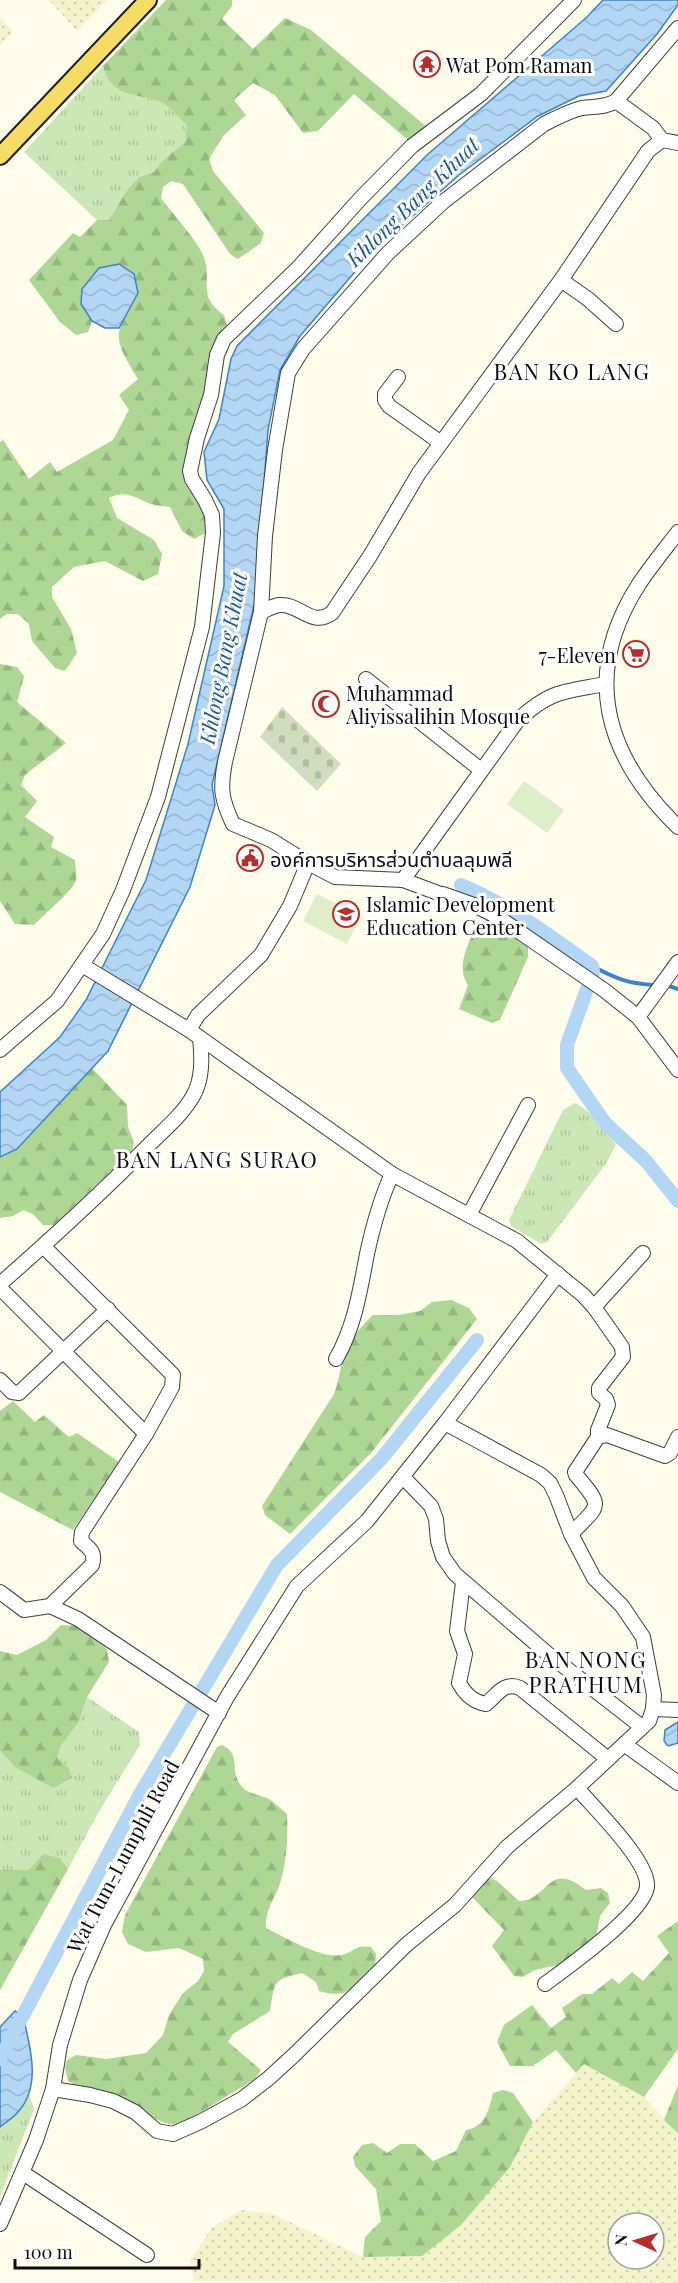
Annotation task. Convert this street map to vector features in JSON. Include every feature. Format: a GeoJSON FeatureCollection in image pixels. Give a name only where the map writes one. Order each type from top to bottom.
{"type":"FeatureCollection","features":[{"type":"Feature","properties":{"kind":"main road"},"geometry":{"type":"LineString","coordinates":[[0,156],[148,0]]}},
{"type":"Feature","properties":{"kind":"street"},"geometry":{"type":"LineString","coordinates":[[0,1050],[57,1001],[86,968],[123,890],[158,797],[202,627],[213,533],[212,515],[190,471],[197,438],[211,395],[217,355],[224,339],[298,268],[360,199],[412,146],[481,94],[574,0]]}},
{"type":"Feature","properties":{"kind":"street"},"geometry":{"type":"LineString","coordinates":[[678,27],[616,101],[608,106],[582,108],[544,124],[451,195],[388,253],[303,349],[288,373],[275,450],[265,536],[261,612],[221,783],[223,803],[233,824],[271,840],[335,877],[403,880],[474,905],[498,917],[575,969],[639,1017],[678,1070]]}},
{"type":"Feature","properties":{"kind":"street"},"geometry":{"type":"LineString","coordinates":[[616,101],[653,128],[662,140],[678,143]]}},
{"type":"Feature","properties":{"kind":"street"},"geometry":{"type":"LineString","coordinates":[[261,612],[277,605],[289,606],[312,618],[324,618],[332,613],[370,556],[419,473],[561,280],[648,151],[662,140]]}},
{"type":"Feature","properties":{"kind":"street"},"geometry":{"type":"LineString","coordinates":[[561,280],[588,299],[616,324]]}},
{"type":"Feature","properties":{"kind":"street"},"geometry":{"type":"LineString","coordinates":[[398,377],[385,394],[385,400],[389,406],[441,443]]}},
{"type":"Feature","properties":{"kind":"street"},"geometry":{"type":"LineString","coordinates":[[678,532],[639,584],[624,610],[609,653],[606,684],[607,707],[615,735],[630,767],[661,810],[678,827]]}},
{"type":"Feature","properties":{"kind":"street"},"geometry":{"type":"LineString","coordinates":[[366,679],[481,770]]}},
{"type":"Feature","properties":{"kind":"street"},"geometry":{"type":"LineString","coordinates":[[403,880],[518,720],[537,703],[556,693],[606,684]]}},
{"type":"Feature","properties":{"kind":"street"},"geometry":{"type":"LineString","coordinates":[[146,1434],[63,1353],[0,1286],[126,1168],[173,1121],[194,1096],[202,1059],[195,1034],[198,1015],[261,955],[290,906],[308,863]]}},
{"type":"Feature","properties":{"kind":"street"},"geometry":{"type":"LineString","coordinates":[[639,1017],[678,962]]}},
{"type":"Feature","properties":{"kind":"street"},"geometry":{"type":"LineString","coordinates":[[86,968],[195,1034],[392,1174],[516,1241],[583,1295],[594,1307],[622,1347],[623,1357],[599,1388],[599,1394],[606,1399],[608,1405],[598,1430],[598,1437],[575,1472],[597,1501],[596,1508],[571,1534]]}},
{"type":"Feature","properties":{"kind":"street"},"geometry":{"type":"LineString","coordinates":[[469,1215],[528,1105]]}},
{"type":"Feature","properties":{"kind":"street"},"geometry":{"type":"LineString","coordinates":[[336,1359],[350,1330],[381,1198],[392,1174]]}},
{"type":"Feature","properties":{"kind":"street"},"geometry":{"type":"LineString","coordinates":[[43,1246],[173,1375],[172,1387],[146,1434],[82,1532],[81,1541],[95,1557],[92,1565],[50,1606]]}},
{"type":"Feature","properties":{"kind":"street"},"geometry":{"type":"LineString","coordinates":[[594,1307],[643,1253]]}},
{"type":"Feature","properties":{"kind":"street","name":"Wat Tum-Lumphli Road"},"geometry":{"type":"LineString","coordinates":[[0,2224],[23,2173],[53,2089],[68,2014],[104,1925],[215,1710],[297,1586],[367,1521],[558,1274]]}},
{"type":"Feature","properties":{"kind":"street"},"geometry":{"type":"LineString","coordinates":[[0,1380],[12,1392],[19,1393],[108,1309]]}},
{"type":"Feature","properties":{"kind":"street"},"geometry":{"type":"LineString","coordinates":[[53,2089],[90,2095],[113,2102],[135,2112],[157,2131],[173,2134],[242,2099],[293,2056],[406,1945],[455,1905],[507,1846],[577,1788],[649,1721],[654,1695],[643,1637],[622,1606],[594,1578],[571,1534],[550,1483],[541,1475],[445,1423]]}},
{"type":"Feature","properties":{"kind":"street"},"geometry":{"type":"LineString","coordinates":[[598,1437],[607,1435],[665,1456],[676,1445]]}},
{"type":"Feature","properties":{"kind":"street"},"geometry":{"type":"LineString","coordinates":[[403,1477],[431,1506],[436,1519],[438,1542],[443,1557],[464,1582],[548,1654],[642,1727]]}},
{"type":"Feature","properties":{"kind":"street"},"geometry":{"type":"LineString","coordinates":[[464,1582],[457,1631],[465,1654],[459,1683],[464,1692],[477,1702],[486,1704],[505,1686],[513,1685],[520,1688],[608,1759]]}},
{"type":"Feature","properties":{"kind":"street"},"geometry":{"type":"LineString","coordinates":[[0,1592],[24,1610],[50,1606],[78,1619],[215,1710]]}},
{"type":"Feature","properties":{"kind":"street"},"geometry":{"type":"LineString","coordinates":[[653,1709],[678,1710]]}},
{"type":"Feature","properties":{"kind":"street"},"geometry":{"type":"LineString","coordinates":[[624,1744],[678,1784]]}},
{"type":"Feature","properties":{"kind":"street"},"geometry":{"type":"LineString","coordinates":[[545,1984],[595,1946],[639,1905],[647,1887],[643,1872],[632,1850],[577,1788]]}},
{"type":"Feature","properties":{"kind":"street"},"geometry":{"type":"LineString","coordinates":[[23,2173],[147,2255]]}},
{"type":"Feature","properties":{"kind":"green space"},"geometry":{"type":"Polygon","coordinates":[[[49,0],[107,0],[77,31],[49,0]]]}},
{"type":"Feature","properties":{"kind":"green space"},"geometry":{"type":"Polygon","coordinates":[[[166,0],[232,0],[232,6],[222,19],[253,49],[285,18],[311,30],[428,128],[408,140],[354,94],[318,131],[303,133],[275,95],[253,83],[234,100],[246,115],[223,136],[209,159],[213,171],[264,233],[261,243],[238,259],[230,254],[183,184],[171,181],[163,187],[161,198],[202,253],[207,271],[207,293],[215,307],[224,315],[227,326],[218,336],[185,459],[185,474],[206,516],[206,533],[194,539],[182,531],[170,507],[153,505],[125,494],[109,498],[117,518],[154,540],[162,554],[158,574],[143,581],[105,561],[74,567],[52,587],[52,597],[71,629],[77,653],[65,671],[55,668],[32,641],[29,624],[18,614],[7,614],[0,619],[0,442],[3,440],[29,479],[50,462],[57,472],[113,440],[129,410],[119,395],[138,379],[123,353],[119,336],[124,318],[138,293],[99,268],[87,282],[81,298],[92,321],[88,332],[76,335],[60,322],[29,280],[73,233],[80,237],[97,220],[109,220],[127,190],[139,177],[154,172],[162,161],[185,142],[187,125],[174,112],[158,101],[118,89],[112,84],[103,66],[166,0]]]}},
{"type":"Feature","properties":{"kind":"green space"},"geometry":{"type":"Polygon","coordinates":[[[0,17],[13,32],[0,46],[0,17]]]}},
{"type":"Feature","properties":{"kind":"green space"},"geometry":{"type":"Polygon","coordinates":[[[103,66],[112,84],[118,89],[162,103],[188,125],[185,142],[162,161],[154,172],[139,177],[127,190],[109,220],[97,220],[24,152],[103,66]]]}},
{"type":"Feature","properties":{"kind":"green space"},"geometry":{"type":"Polygon","coordinates":[[[0,664],[17,667],[24,676],[17,702],[66,743],[25,775],[21,785],[37,801],[25,817],[54,837],[51,847],[75,860],[74,885],[34,925],[15,924],[0,901],[0,664]]]}},
{"type":"Feature","properties":{"kind":"green space"},"geometry":{"type":"Polygon","coordinates":[[[282,707],[341,764],[317,791],[260,737],[282,707]]]}},
{"type":"Feature","properties":{"kind":"green space"},"geometry":{"type":"Polygon","coordinates":[[[524,781],[564,810],[547,833],[507,804],[524,781]]]}},
{"type":"Feature","properties":{"kind":"green space"},"geometry":{"type":"Polygon","coordinates":[[[317,894],[361,916],[347,944],[303,921],[317,894]]]}},
{"type":"Feature","properties":{"kind":"green space"},"geometry":{"type":"Polygon","coordinates":[[[487,920],[528,945],[528,957],[500,1020],[492,1023],[459,1009],[468,985],[464,978],[464,955],[476,925],[487,920]]]}},
{"type":"Feature","properties":{"kind":"green space"},"geometry":{"type":"Polygon","coordinates":[[[92,1068],[127,1105],[128,1127],[134,1142],[132,1151],[54,1225],[43,1225],[33,1214],[23,1210],[13,1216],[0,1218],[0,1157],[17,1149],[92,1068]]]}},
{"type":"Feature","properties":{"kind":"green space"},"geometry":{"type":"Polygon","coordinates":[[[575,1103],[592,1116],[616,1144],[607,1162],[547,1242],[541,1244],[511,1226],[509,1220],[563,1110],[575,1103]]]}},
{"type":"Feature","properties":{"kind":"green space"},"geometry":{"type":"Polygon","coordinates":[[[451,1300],[469,1308],[477,1319],[371,1453],[290,1534],[265,1515],[262,1506],[334,1394],[347,1349],[363,1325],[373,1315],[398,1315],[420,1311],[432,1302],[451,1300]]]}},
{"type":"Feature","properties":{"kind":"green space"},"geometry":{"type":"Polygon","coordinates":[[[13,1401],[35,1422],[44,1415],[69,1437],[77,1433],[119,1462],[73,1530],[0,1492],[0,1411],[13,1401]]]}},
{"type":"Feature","properties":{"kind":"green space"},"geometry":{"type":"Polygon","coordinates":[[[61,1625],[78,1626],[107,1649],[109,1662],[87,1697],[79,1722],[61,1746],[57,1758],[69,1768],[72,1778],[53,1788],[15,1767],[0,1751],[0,1651],[17,1655],[46,1640],[61,1625]]]}},
{"type":"Feature","properties":{"kind":"green space"},"geometry":{"type":"Polygon","coordinates":[[[87,1697],[139,1732],[140,1745],[98,1813],[68,1869],[60,1858],[29,1870],[0,1870],[0,1751],[15,1767],[72,1779],[69,1768],[57,1758],[61,1746],[79,1722],[87,1697]]]}},
{"type":"Feature","properties":{"kind":"green space"},"geometry":{"type":"Polygon","coordinates":[[[222,1745],[232,1753],[236,1775],[243,1788],[269,1799],[287,1814],[285,1864],[267,1915],[266,1928],[323,1954],[341,1955],[357,1948],[371,1947],[376,1954],[375,1968],[350,1990],[337,1994],[319,1991],[316,1982],[302,1973],[280,1980],[274,1988],[270,2011],[233,2034],[228,2042],[261,2070],[255,2079],[180,2125],[171,2124],[155,2118],[117,2096],[86,2089],[68,2081],[65,2068],[67,2060],[76,2055],[106,2059],[146,2053],[163,2035],[169,2015],[183,1993],[198,1981],[204,1971],[203,1959],[179,1948],[146,1952],[128,1944],[122,1932],[125,1915],[217,1747],[222,1745]]]}},
{"type":"Feature","properties":{"kind":"green space"},"geometry":{"type":"Polygon","coordinates":[[[43,1854],[60,1858],[68,1869],[0,1990],[0,1870],[29,1870],[43,1854]]]}},
{"type":"Feature","properties":{"kind":"green space"},"geometry":{"type":"Polygon","coordinates":[[[487,1877],[497,1881],[519,1901],[529,1899],[550,1883],[563,1879],[586,1890],[601,1888],[608,1893],[610,1903],[600,1916],[596,1937],[583,1950],[558,1965],[535,1970],[523,1977],[514,1976],[492,1946],[504,1930],[471,1896],[487,1877]]]}},
{"type":"Feature","properties":{"kind":"green space"},"geometry":{"type":"Polygon","coordinates":[[[678,1921],[678,2049],[644,2097],[584,2064],[576,2073],[556,2050],[533,2066],[510,2066],[497,2042],[504,2025],[532,2005],[551,2028],[566,2017],[562,2008],[582,1994],[592,1994],[612,1978],[619,1984],[632,1972],[643,1981],[669,1953],[657,1936],[678,1921]]]}},
{"type":"Feature","properties":{"kind":"green space"},"geometry":{"type":"Polygon","coordinates":[[[584,2064],[644,2097],[678,2133],[678,2283],[194,2281],[190,2260],[212,2228],[241,2210],[273,2214],[363,2257],[422,2256],[510,2167],[533,2122],[584,2064]]]}},
{"type":"Feature","properties":{"kind":"green space"},"geometry":{"type":"Polygon","coordinates":[[[678,2085],[678,2133],[664,2120],[678,2085]]]}},
{"type":"Feature","properties":{"kind":"green space"},"geometry":{"type":"Polygon","coordinates":[[[503,2090],[513,2093],[533,2122],[510,2167],[461,2225],[422,2256],[363,2257],[365,2237],[381,2221],[376,2189],[355,2166],[353,2157],[362,2145],[373,2143],[387,2153],[400,2144],[415,2144],[433,2161],[456,2151],[466,2130],[478,2125],[485,2117],[493,2093],[503,2090]]]}},
{"type":"Feature","properties":{"kind":"green space"},"geometry":{"type":"Polygon","coordinates":[[[29,2094],[34,2109],[0,2197],[0,2127],[19,2111],[29,2094]]]}},
{"type":"Feature","properties":{"kind":"water","name":"Khlong Bang Khuat"},"geometry":{"type":"Polygon","coordinates":[[[603,0],[678,0],[678,5],[657,34],[606,91],[579,96],[538,116],[459,175],[371,253],[300,336],[280,370],[268,430],[255,601],[212,785],[215,805],[190,887],[108,1051],[17,1149],[0,1157],[0,1092],[60,1037],[86,1000],[146,880],[188,744],[224,586],[224,509],[207,480],[204,452],[219,419],[231,359],[237,346],[427,155],[587,17],[603,0]]]}},
{"type":"Feature","properties":{"kind":"water"},"geometry":{"type":"Polygon","coordinates":[[[119,264],[134,274],[138,293],[119,328],[105,328],[92,321],[81,304],[82,289],[99,268],[119,264]]]}},
{"type":"Feature","properties":{"kind":"water"},"geometry":{"type":"Polygon","coordinates":[[[678,1722],[678,1743],[668,1746],[664,1741],[665,1730],[678,1722]]]}},
{"type":"Feature","properties":{"kind":"water"},"geometry":{"type":"Polygon","coordinates":[[[15,2011],[23,2016],[31,2053],[32,2078],[25,2102],[16,2114],[0,2127],[0,2027],[15,2011]]]}},
{"type":"Feature","properties":{"kind":"waterway"},"geometry":{"type":"LineString","coordinates":[[461,885],[479,893],[545,932],[592,966],[593,972],[567,1045],[567,1068],[605,1123],[646,1161],[678,1201]]}},
{"type":"Feature","properties":{"kind":"waterway"},"geometry":{"type":"LineString","coordinates":[[592,966],[622,980],[655,985]]}},
{"type":"Feature","properties":{"kind":"waterway"},"geometry":{"type":"LineString","coordinates":[[669,986],[678,989]]}},
{"type":"Feature","properties":{"kind":"waterway"},"geometry":{"type":"LineString","coordinates":[[0,2059],[140,1794],[277,1565],[382,1458],[477,1340]]}},
{"type":"Feature","properties":{"kind":"place","name":"Wat Pom Raman"},"geometry":{"type":"Point","coordinates":[427,64]}},
{"type":"Feature","properties":{"kind":"place","name":"7-Eleven"},"geometry":{"type":"Point","coordinates":[636,654]}},
{"type":"Feature","properties":{"kind":"place","name":"Muhammad Aliyissalihin Mosque"},"geometry":{"type":"Point","coordinates":[326,704]}},
{"type":"Feature","properties":{"kind":"place","name":"องค์การบริหารส่วนตำบลลุมพลี"},"geometry":{"type":"Point","coordinates":[250,858]}},
{"type":"Feature","properties":{"kind":"place","name":"Islamic Development Education Center"},"geometry":{"type":"Point","coordinates":[346,914]}},
{"type":"Feature","properties":{"kind":"district","name":"BAN KO LANG"},"geometry":{"type":"Point","coordinates":[572,371]}},
{"type":"Feature","properties":{"kind":"district","name":"BAN LANG SURAO"},"geometry":{"type":"Point","coordinates":[217,1159]}},
{"type":"Feature","properties":{"kind":"district","name":"BAN NONG PRATHUM"},"geometry":{"type":"Point","coordinates":[586,1672]}}]}
